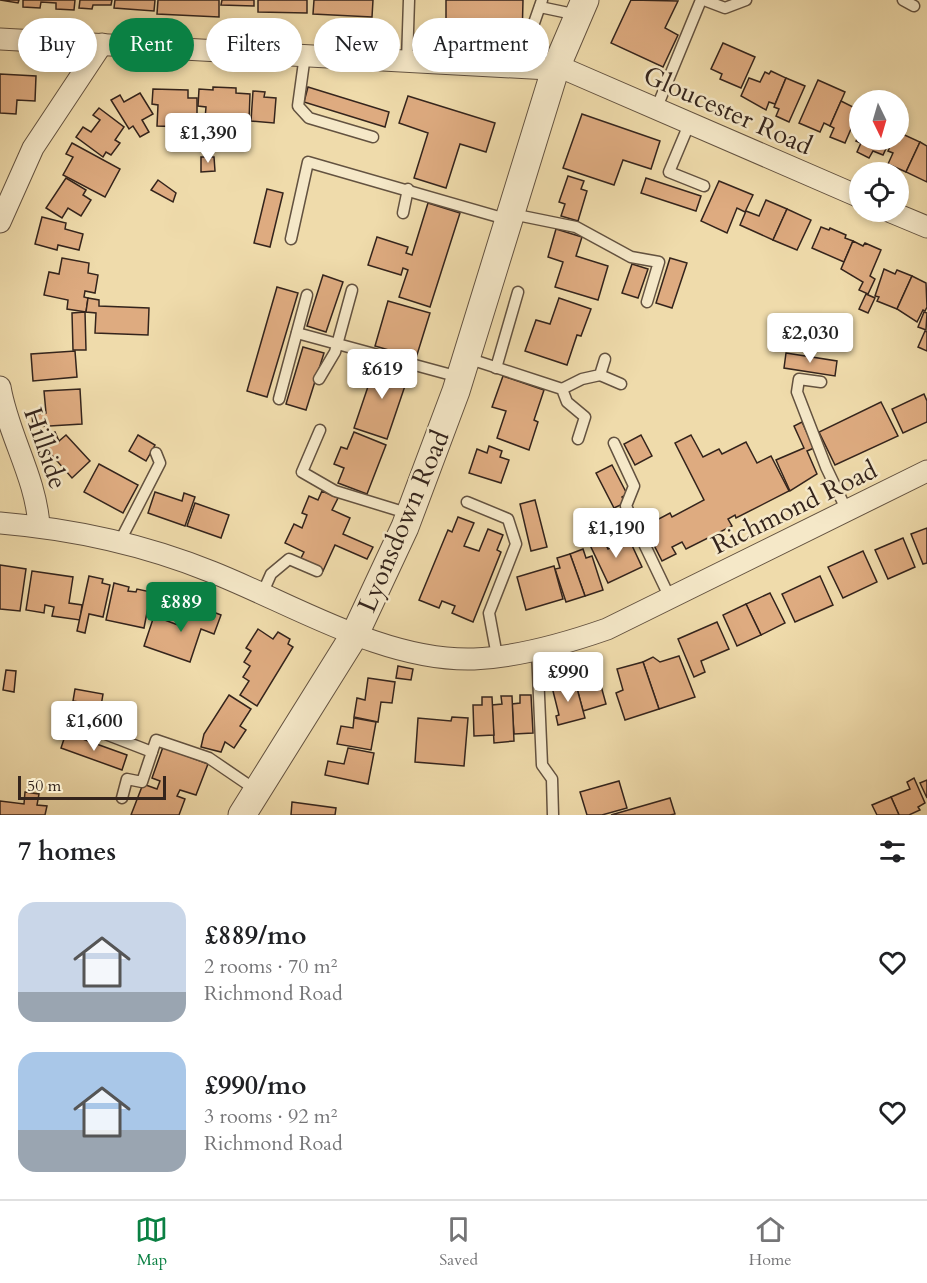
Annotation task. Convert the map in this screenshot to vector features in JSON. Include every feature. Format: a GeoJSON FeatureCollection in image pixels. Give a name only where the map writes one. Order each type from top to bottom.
{"type":"FeatureCollection","features":[{"type":"Feature","properties":{"kind":"street","name":"Lyonsdown Road"},"geometry":{"type":"LineString","coordinates":[[242,815],[355,634],[410,514],[463,368],[555,70],[582,7]]}},
{"type":"Feature","properties":{"kind":"street","name":"Gloucester Road"},"geometry":{"type":"LineString","coordinates":[[0,39],[576,72],[849,192]]}},
{"type":"Feature","properties":{"kind":"street"},"geometry":{"type":"LineString","coordinates":[[0,222],[33,148],[102,44]]}},
{"type":"Feature","properties":{"kind":"street"},"geometry":{"type":"LineString","coordinates":[[909,220],[927,227]]}},
{"type":"Feature","properties":{"kind":"street","name":"Hillside"},"geometry":{"type":"LineString","coordinates":[[0,387],[4,414],[33,489],[39,526]]}},
{"type":"Feature","properties":{"kind":"street","name":"Richmond Road"},"geometry":{"type":"LineString","coordinates":[[0,523],[39,526],[162,554],[262,592],[376,644],[406,651],[473,659],[537,650],[607,629],[927,471]]}},
{"type":"Feature","properties":{"kind":"lane"},"geometry":{"type":"LineString","coordinates":[[407,61],[409,0]]}},
{"type":"Feature","properties":{"kind":"lane"},"geometry":{"type":"LineString","coordinates":[[657,107],[703,0],[725,8],[746,0]]}},
{"type":"Feature","properties":{"kind":"lane"},"geometry":{"type":"LineString","coordinates":[[903,0],[914,6]]}},
{"type":"Feature","properties":{"kind":"lane"},"geometry":{"type":"LineString","coordinates":[[536,18],[541,3],[582,7]]}},
{"type":"Feature","properties":{"kind":"lane"},"geometry":{"type":"LineString","coordinates":[[304,55],[298,106],[309,118],[373,137]]}},
{"type":"Feature","properties":{"kind":"lane"},"geometry":{"type":"LineString","coordinates":[[690,122],[669,172],[704,186]]}},
{"type":"Feature","properties":{"kind":"lane"},"geometry":{"type":"LineString","coordinates":[[291,239],[308,162],[510,217],[576,227],[631,257],[658,262],[647,302]]}},
{"type":"Feature","properties":{"kind":"lane"},"geometry":{"type":"LineString","coordinates":[[402,213],[408,189]]}},
{"type":"Feature","properties":{"kind":"lane"},"geometry":{"type":"LineString","coordinates":[[320,379],[337,345],[352,290]]}},
{"type":"Feature","properties":{"kind":"lane"},"geometry":{"type":"LineString","coordinates":[[496,368],[518,292]]}},
{"type":"Feature","properties":{"kind":"lane"},"geometry":{"type":"LineString","coordinates":[[279,399],[307,295]]}},
{"type":"Feature","properties":{"kind":"lane"},"geometry":{"type":"LineString","coordinates":[[297,333],[337,345],[463,368],[496,368],[562,389],[582,379],[600,375],[621,384]]}},
{"type":"Feature","properties":{"kind":"lane"},"geometry":{"type":"LineString","coordinates":[[600,375],[605,359]]}},
{"type":"Feature","properties":{"kind":"lane"},"geometry":{"type":"LineString","coordinates":[[821,382],[799,379],[797,392],[826,467],[847,511]]}},
{"type":"Feature","properties":{"kind":"lane"},"geometry":{"type":"LineString","coordinates":[[562,389],[567,402],[585,417],[578,439]]}},
{"type":"Feature","properties":{"kind":"lane"},"geometry":{"type":"LineString","coordinates":[[320,430],[302,472],[335,491],[410,514]]}},
{"type":"Feature","properties":{"kind":"lane"},"geometry":{"type":"LineString","coordinates":[[614,443],[634,486],[626,506],[670,598]]}},
{"type":"Feature","properties":{"kind":"lane"},"geometry":{"type":"LineString","coordinates":[[119,543],[160,463],[156,453]]}},
{"type":"Feature","properties":{"kind":"lane"},"geometry":{"type":"LineString","coordinates":[[468,502],[508,519],[516,544],[489,612],[497,656]]}},
{"type":"Feature","properties":{"kind":"lane"},"geometry":{"type":"LineString","coordinates":[[262,592],[271,574],[289,559],[317,572]]}},
{"type":"Feature","properties":{"kind":"lane"},"geometry":{"type":"LineString","coordinates":[[537,650],[542,765],[552,779],[553,815]]}},
{"type":"Feature","properties":{"kind":"lane"},"geometry":{"type":"LineString","coordinates":[[72,721],[152,752]]}},
{"type":"Feature","properties":{"kind":"lane"},"geometry":{"type":"LineString","coordinates":[[122,798],[127,779],[142,782],[156,740],[209,758],[257,791]]}},
{"type":"Feature","properties":{"kind":"building"},"geometry":{"type":"Polygon","coordinates":[[[0,0],[19,0],[18,3],[0,0]]]}},
{"type":"Feature","properties":{"kind":"building"},"geometry":{"type":"Polygon","coordinates":[[[23,0],[75,0],[74,10],[56,9],[56,3],[41,2],[40,8],[23,7],[23,0]]]}},
{"type":"Feature","properties":{"kind":"building"},"geometry":{"type":"Polygon","coordinates":[[[80,0],[112,0],[111,5],[93,5],[92,9],[79,8],[80,0]]]}},
{"type":"Feature","properties":{"kind":"building"},"geometry":{"type":"Polygon","coordinates":[[[115,0],[155,0],[154,11],[114,8],[115,0]]]}},
{"type":"Feature","properties":{"kind":"building"},"geometry":{"type":"Polygon","coordinates":[[[158,0],[219,0],[219,17],[157,14],[158,0]]]}},
{"type":"Feature","properties":{"kind":"building"},"geometry":{"type":"Polygon","coordinates":[[[222,0],[254,0],[254,6],[221,5],[222,0]]]}},
{"type":"Feature","properties":{"kind":"building"},"geometry":{"type":"Polygon","coordinates":[[[258,0],[307,0],[307,13],[258,12],[258,0]]]}},
{"type":"Feature","properties":{"kind":"building"},"geometry":{"type":"Polygon","coordinates":[[[314,0],[373,0],[372,17],[313,14],[314,0]]]}},
{"type":"Feature","properties":{"kind":"building"},"geometry":{"type":"Polygon","coordinates":[[[446,0],[523,0],[523,18],[446,18],[446,0]]]}},
{"type":"Feature","properties":{"kind":"building"},"geometry":{"type":"Polygon","coordinates":[[[631,0],[678,1],[665,28],[678,35],[663,67],[611,43],[631,0]]]}},
{"type":"Feature","properties":{"kind":"building"},"geometry":{"type":"Polygon","coordinates":[[[723,43],[755,57],[741,88],[720,79],[722,74],[711,69],[723,43]]]}},
{"type":"Feature","properties":{"kind":"building"},"geometry":{"type":"Polygon","coordinates":[[[771,71],[786,78],[775,104],[769,102],[766,110],[741,96],[749,78],[760,82],[765,72],[769,74],[771,71]]]}},
{"type":"Feature","properties":{"kind":"building"},"geometry":{"type":"Polygon","coordinates":[[[0,74],[36,76],[35,101],[17,100],[16,114],[0,113],[0,74]]]}},
{"type":"Feature","properties":{"kind":"building"},"geometry":{"type":"Polygon","coordinates":[[[786,78],[805,86],[789,122],[776,116],[779,109],[774,107],[786,78]]]}},
{"type":"Feature","properties":{"kind":"building"},"geometry":{"type":"Polygon","coordinates":[[[818,80],[845,92],[830,126],[824,123],[820,132],[799,123],[818,80]]]}},
{"type":"Feature","properties":{"kind":"building"},"geometry":{"type":"Polygon","coordinates":[[[213,87],[236,88],[236,93],[250,94],[249,121],[205,119],[206,107],[198,106],[199,89],[213,90],[213,87]]]}},
{"type":"Feature","properties":{"kind":"building"},"geometry":{"type":"Polygon","coordinates":[[[308,87],[389,112],[385,127],[304,102],[308,87]]]}},
{"type":"Feature","properties":{"kind":"building"},"geometry":{"type":"Polygon","coordinates":[[[153,89],[188,90],[188,98],[197,98],[197,115],[186,115],[186,127],[157,126],[158,105],[152,104],[153,89]]]}},
{"type":"Feature","properties":{"kind":"building"},"geometry":{"type":"Polygon","coordinates":[[[253,91],[265,92],[264,97],[276,98],[274,123],[251,121],[253,91]]]}},
{"type":"Feature","properties":{"kind":"building"},"geometry":{"type":"Polygon","coordinates":[[[140,93],[153,114],[142,120],[149,132],[140,137],[133,126],[129,129],[111,100],[120,95],[124,102],[140,93]]]}},
{"type":"Feature","properties":{"kind":"building"},"geometry":{"type":"Polygon","coordinates":[[[408,96],[495,123],[486,152],[460,144],[446,188],[414,178],[428,133],[399,123],[408,96]]]}},
{"type":"Feature","properties":{"kind":"building"},"geometry":{"type":"Polygon","coordinates":[[[841,101],[849,105],[849,134],[845,143],[830,137],[834,128],[830,126],[841,101]]]}},
{"type":"Feature","properties":{"kind":"building"},"geometry":{"type":"Polygon","coordinates":[[[99,108],[124,127],[115,140],[120,143],[111,155],[106,152],[103,157],[76,137],[83,127],[91,132],[100,120],[93,115],[99,108]]]}},
{"type":"Feature","properties":{"kind":"building"},"geometry":{"type":"Polygon","coordinates":[[[582,114],[660,141],[651,169],[623,160],[614,185],[563,168],[582,114]]]}},
{"type":"Feature","properties":{"kind":"building"},"geometry":{"type":"Polygon","coordinates":[[[909,137],[920,142],[909,166],[909,162],[889,162],[893,153],[888,151],[909,150],[909,137]]]}},
{"type":"Feature","properties":{"kind":"building"},"geometry":{"type":"Polygon","coordinates":[[[920,142],[927,146],[927,182],[909,173],[909,166],[920,142]]]}},
{"type":"Feature","properties":{"kind":"building"},"geometry":{"type":"Polygon","coordinates":[[[72,143],[120,169],[105,197],[63,175],[73,157],[66,154],[72,143]]]}},
{"type":"Feature","properties":{"kind":"building"},"geometry":{"type":"Polygon","coordinates":[[[858,150],[885,150],[883,155],[873,151],[869,158],[857,152],[858,150]]]}},
{"type":"Feature","properties":{"kind":"building"},"geometry":{"type":"Polygon","coordinates":[[[201,157],[214,157],[215,171],[201,172],[201,157]]]}},
{"type":"Feature","properties":{"kind":"building"},"geometry":{"type":"Polygon","coordinates":[[[568,176],[584,181],[581,189],[587,191],[578,221],[561,216],[565,204],[559,202],[568,176]]]}},
{"type":"Feature","properties":{"kind":"building"},"geometry":{"type":"Polygon","coordinates":[[[66,178],[86,190],[83,195],[91,200],[81,216],[68,208],[62,218],[46,208],[66,178]]]}},
{"type":"Feature","properties":{"kind":"building"},"geometry":{"type":"Polygon","coordinates":[[[646,178],[701,196],[696,211],[641,193],[646,178]]]}},
{"type":"Feature","properties":{"kind":"building"},"geometry":{"type":"Polygon","coordinates":[[[158,180],[176,193],[173,202],[151,190],[158,180]]]}},
{"type":"Feature","properties":{"kind":"building"},"geometry":{"type":"Polygon","coordinates":[[[719,181],[753,195],[745,212],[737,208],[727,233],[701,221],[719,181]]]}},
{"type":"Feature","properties":{"kind":"building"},"geometry":{"type":"Polygon","coordinates":[[[267,189],[283,193],[270,247],[254,243],[267,189]]]}},
{"type":"Feature","properties":{"kind":"building"},"geometry":{"type":"Polygon","coordinates":[[[766,200],[787,209],[773,240],[740,225],[746,211],[759,216],[766,200]]]}},
{"type":"Feature","properties":{"kind":"building"},"geometry":{"type":"Polygon","coordinates":[[[428,203],[460,213],[430,307],[399,297],[408,270],[403,268],[401,275],[368,265],[377,237],[408,247],[406,253],[412,255],[428,203]]]}},
{"type":"Feature","properties":{"kind":"building"},"geometry":{"type":"Polygon","coordinates":[[[787,209],[811,220],[797,250],[773,240],[787,209]]]}},
{"type":"Feature","properties":{"kind":"building"},"geometry":{"type":"Polygon","coordinates":[[[42,217],[66,223],[65,229],[83,234],[79,250],[58,245],[57,250],[35,244],[42,217]]]}},
{"type":"Feature","properties":{"kind":"building"},"geometry":{"type":"Polygon","coordinates":[[[821,227],[846,235],[845,238],[853,241],[844,262],[812,248],[821,227]]]}},
{"type":"Feature","properties":{"kind":"building"},"geometry":{"type":"Polygon","coordinates":[[[556,229],[582,237],[576,256],[608,266],[598,300],[555,287],[563,262],[548,257],[556,229]]]}},
{"type":"Feature","properties":{"kind":"building"},"geometry":{"type":"Polygon","coordinates":[[[853,241],[881,250],[870,276],[875,279],[868,294],[859,290],[863,282],[841,269],[853,241]]]}},
{"type":"Feature","properties":{"kind":"building"},"geometry":{"type":"Polygon","coordinates":[[[62,258],[89,263],[88,273],[98,275],[95,293],[85,291],[84,297],[88,298],[86,312],[67,309],[68,300],[44,295],[49,272],[59,274],[62,258]]]}},
{"type":"Feature","properties":{"kind":"building"},"geometry":{"type":"Polygon","coordinates":[[[670,258],[687,263],[672,308],[656,303],[670,258]]]}},
{"type":"Feature","properties":{"kind":"building"},"geometry":{"type":"Polygon","coordinates":[[[632,264],[648,269],[638,298],[622,293],[632,264]]]}},
{"type":"Feature","properties":{"kind":"building"},"geometry":{"type":"Polygon","coordinates":[[[884,269],[895,274],[897,270],[912,276],[897,309],[877,301],[879,297],[875,296],[884,269]]]}},
{"type":"Feature","properties":{"kind":"building"},"geometry":{"type":"Polygon","coordinates":[[[323,275],[343,282],[326,332],[307,326],[323,275]]]}},
{"type":"Feature","properties":{"kind":"building"},"geometry":{"type":"Polygon","coordinates":[[[912,276],[926,283],[927,307],[917,322],[897,309],[912,276]]]}},
{"type":"Feature","properties":{"kind":"building"},"geometry":{"type":"Polygon","coordinates":[[[277,287],[298,293],[267,397],[247,391],[277,287]]]}},
{"type":"Feature","properties":{"kind":"building"},"geometry":{"type":"Polygon","coordinates":[[[866,294],[875,298],[868,313],[859,309],[866,294]]]}},
{"type":"Feature","properties":{"kind":"building"},"geometry":{"type":"Polygon","coordinates":[[[88,298],[99,300],[99,306],[149,308],[148,335],[95,333],[96,313],[86,312],[88,298]]]}},
{"type":"Feature","properties":{"kind":"building"},"geometry":{"type":"Polygon","coordinates":[[[559,298],[591,309],[581,336],[577,335],[567,365],[525,351],[536,320],[550,324],[559,298]]]}},
{"type":"Feature","properties":{"kind":"building"},"geometry":{"type":"Polygon","coordinates":[[[388,301],[430,313],[416,358],[375,346],[388,301]]]}},
{"type":"Feature","properties":{"kind":"building"},"geometry":{"type":"Polygon","coordinates":[[[85,312],[86,350],[73,350],[72,313],[85,312]]]}},
{"type":"Feature","properties":{"kind":"building"},"geometry":{"type":"Polygon","coordinates":[[[924,312],[927,313],[926,330],[918,327],[924,312]]]}},
{"type":"Feature","properties":{"kind":"building"},"geometry":{"type":"Polygon","coordinates":[[[925,331],[927,332],[927,351],[918,347],[925,331]]]}},
{"type":"Feature","properties":{"kind":"building"},"geometry":{"type":"Polygon","coordinates":[[[303,347],[324,353],[306,410],[286,404],[303,347]]]}},
{"type":"Feature","properties":{"kind":"building"},"geometry":{"type":"Polygon","coordinates":[[[75,351],[77,377],[33,381],[31,354],[75,351]]]}},
{"type":"Feature","properties":{"kind":"building"},"geometry":{"type":"Polygon","coordinates":[[[786,353],[837,361],[835,376],[784,368],[786,353]]]}},
{"type":"Feature","properties":{"kind":"building"},"geometry":{"type":"Polygon","coordinates":[[[377,360],[410,371],[387,439],[354,428],[377,360]]]}},
{"type":"Feature","properties":{"kind":"building"},"geometry":{"type":"Polygon","coordinates":[[[503,376],[544,390],[534,420],[538,422],[529,450],[497,438],[506,411],[492,407],[503,376]]]}},
{"type":"Feature","properties":{"kind":"building"},"geometry":{"type":"Polygon","coordinates":[[[80,389],[82,424],[33,427],[32,414],[46,413],[44,391],[80,389]]]}},
{"type":"Feature","properties":{"kind":"building"},"geometry":{"type":"Polygon","coordinates":[[[924,394],[927,401],[927,422],[903,433],[892,409],[924,394]]]}},
{"type":"Feature","properties":{"kind":"building"},"geometry":{"type":"Polygon","coordinates":[[[881,402],[898,436],[835,465],[819,432],[881,402]]]}},
{"type":"Feature","properties":{"kind":"building"},"geometry":{"type":"Polygon","coordinates":[[[802,422],[814,448],[807,451],[817,474],[790,491],[776,460],[804,448],[794,426],[802,422]]]}},
{"type":"Feature","properties":{"kind":"building"},"geometry":{"type":"Polygon","coordinates":[[[55,432],[59,441],[66,435],[90,461],[72,478],[50,453],[45,436],[55,432]]]}},
{"type":"Feature","properties":{"kind":"building"},"geometry":{"type":"Polygon","coordinates":[[[354,432],[386,445],[367,494],[338,483],[344,468],[334,464],[341,447],[347,449],[354,432]]]}},
{"type":"Feature","properties":{"kind":"building"},"geometry":{"type":"Polygon","coordinates":[[[138,435],[155,445],[146,461],[129,451],[138,435]]]}},
{"type":"Feature","properties":{"kind":"building"},"geometry":{"type":"Polygon","coordinates":[[[641,435],[652,456],[635,465],[624,444],[641,435]]]}},
{"type":"Feature","properties":{"kind":"building"},"geometry":{"type":"Polygon","coordinates":[[[691,435],[703,457],[719,449],[722,454],[746,442],[757,463],[771,456],[789,491],[736,518],[735,515],[728,519],[732,526],[686,549],[682,542],[672,547],[676,554],[662,561],[651,539],[657,536],[651,523],[670,513],[672,517],[704,500],[675,443],[691,435]]]}},
{"type":"Feature","properties":{"kind":"building"},"geometry":{"type":"Polygon","coordinates":[[[489,446],[502,451],[500,457],[509,460],[501,483],[469,473],[477,449],[487,453],[489,446]]]}},
{"type":"Feature","properties":{"kind":"building"},"geometry":{"type":"Polygon","coordinates":[[[99,464],[138,485],[123,513],[84,492],[99,464]]]}},
{"type":"Feature","properties":{"kind":"building"},"geometry":{"type":"Polygon","coordinates":[[[612,465],[627,494],[622,497],[625,503],[614,508],[596,473],[612,465]]]}},
{"type":"Feature","properties":{"kind":"building"},"geometry":{"type":"Polygon","coordinates":[[[322,491],[338,498],[332,510],[350,518],[343,534],[373,547],[367,559],[335,545],[323,571],[300,560],[304,552],[285,543],[294,524],[302,528],[307,515],[302,513],[309,496],[318,500],[322,491]]]}},
{"type":"Feature","properties":{"kind":"building"},"geometry":{"type":"Polygon","coordinates":[[[155,492],[182,501],[184,493],[195,497],[185,526],[148,513],[155,492]]]}},
{"type":"Feature","properties":{"kind":"building"},"geometry":{"type":"Polygon","coordinates":[[[535,500],[547,547],[531,551],[520,504],[535,500]]]}},
{"type":"Feature","properties":{"kind":"building"},"geometry":{"type":"Polygon","coordinates":[[[195,503],[229,515],[221,538],[187,526],[195,503]]]}},
{"type":"Feature","properties":{"kind":"building"},"geometry":{"type":"Polygon","coordinates":[[[458,517],[474,523],[464,546],[479,551],[488,529],[503,535],[497,550],[501,552],[473,622],[452,613],[455,606],[442,601],[439,608],[419,600],[448,530],[452,532],[458,517]]]}},
{"type":"Feature","properties":{"kind":"building"},"geometry":{"type":"Polygon","coordinates":[[[927,528],[927,563],[923,564],[911,534],[927,528]]]}},
{"type":"Feature","properties":{"kind":"building"},"geometry":{"type":"Polygon","coordinates":[[[903,538],[915,567],[888,579],[875,550],[903,538]]]}},
{"type":"Feature","properties":{"kind":"building"},"geometry":{"type":"Polygon","coordinates":[[[603,539],[608,549],[629,539],[642,567],[608,583],[590,545],[603,539]]]}},
{"type":"Feature","properties":{"kind":"building"},"geometry":{"type":"Polygon","coordinates":[[[583,549],[586,558],[592,556],[603,590],[585,596],[570,554],[583,549]]]}},
{"type":"Feature","properties":{"kind":"building"},"geometry":{"type":"Polygon","coordinates":[[[863,551],[877,582],[843,598],[828,567],[863,551]]]}},
{"type":"Feature","properties":{"kind":"building"},"geometry":{"type":"Polygon","coordinates":[[[570,554],[585,596],[566,602],[555,569],[560,568],[557,558],[570,554]]]}},
{"type":"Feature","properties":{"kind":"building"},"geometry":{"type":"Polygon","coordinates":[[[0,565],[26,569],[20,611],[0,609],[0,565]]]}},
{"type":"Feature","properties":{"kind":"building"},"geometry":{"type":"Polygon","coordinates":[[[554,566],[563,599],[526,610],[517,577],[554,566]]]}},
{"type":"Feature","properties":{"kind":"building"},"geometry":{"type":"Polygon","coordinates":[[[32,571],[73,577],[69,603],[82,605],[80,620],[52,616],[54,607],[45,605],[44,613],[26,610],[32,571]]]}},
{"type":"Feature","properties":{"kind":"building"},"geometry":{"type":"Polygon","coordinates":[[[89,576],[103,579],[102,583],[110,585],[103,617],[89,614],[85,633],[77,631],[89,576]]]}},
{"type":"Feature","properties":{"kind":"building"},"geometry":{"type":"Polygon","coordinates":[[[820,576],[833,605],[795,622],[782,594],[820,576]]]}},
{"type":"Feature","properties":{"kind":"building"},"geometry":{"type":"Polygon","coordinates":[[[114,583],[129,587],[128,591],[136,592],[137,589],[151,592],[144,628],[106,620],[114,583]]]}},
{"type":"Feature","properties":{"kind":"building"},"geometry":{"type":"Polygon","coordinates":[[[770,593],[785,623],[761,635],[746,604],[770,593]]]}},
{"type":"Feature","properties":{"kind":"building"},"geometry":{"type":"Polygon","coordinates":[[[746,604],[761,635],[737,646],[723,615],[746,604]]]}},
{"type":"Feature","properties":{"kind":"building"},"geometry":{"type":"Polygon","coordinates":[[[184,608],[206,616],[208,610],[221,615],[214,634],[201,629],[190,662],[144,646],[154,616],[178,625],[184,608]]]}},
{"type":"Feature","properties":{"kind":"building"},"geometry":{"type":"Polygon","coordinates":[[[717,622],[729,649],[701,661],[705,672],[694,677],[678,639],[717,622]]]}},
{"type":"Feature","properties":{"kind":"building"},"geometry":{"type":"Polygon","coordinates":[[[258,629],[273,639],[278,632],[290,639],[288,644],[293,647],[257,706],[240,695],[249,681],[243,677],[250,666],[244,662],[251,651],[246,648],[258,629]]]}},
{"type":"Feature","properties":{"kind":"building"},"geometry":{"type":"Polygon","coordinates":[[[679,656],[695,697],[659,709],[643,662],[653,657],[660,662],[679,656]]]}},
{"type":"Feature","properties":{"kind":"building"},"geometry":{"type":"Polygon","coordinates":[[[643,662],[659,709],[625,720],[616,693],[623,690],[617,669],[643,662]]]}},
{"type":"Feature","properties":{"kind":"building"},"geometry":{"type":"Polygon","coordinates":[[[398,666],[413,669],[411,680],[396,678],[398,666]]]}},
{"type":"Feature","properties":{"kind":"building"},"geometry":{"type":"Polygon","coordinates":[[[6,670],[16,671],[14,692],[3,690],[6,670]]]}},
{"type":"Feature","properties":{"kind":"building"},"geometry":{"type":"Polygon","coordinates":[[[598,675],[606,704],[583,711],[575,681],[598,675]]]}},
{"type":"Feature","properties":{"kind":"building"},"geometry":{"type":"Polygon","coordinates":[[[368,678],[395,682],[392,703],[381,702],[378,722],[354,717],[357,698],[365,700],[368,678]]]}},
{"type":"Feature","properties":{"kind":"building"},"geometry":{"type":"Polygon","coordinates":[[[575,681],[585,718],[558,725],[556,716],[559,715],[552,687],[575,681]]]}},
{"type":"Feature","properties":{"kind":"building"},"geometry":{"type":"Polygon","coordinates":[[[75,689],[103,694],[101,706],[73,701],[75,689]]]}},
{"type":"Feature","properties":{"kind":"building"},"geometry":{"type":"Polygon","coordinates":[[[229,695],[251,709],[240,726],[246,730],[234,748],[225,742],[221,752],[201,747],[204,734],[229,695]]]}},
{"type":"Feature","properties":{"kind":"building"},"geometry":{"type":"Polygon","coordinates":[[[520,695],[531,695],[533,733],[514,734],[512,704],[520,703],[520,695]]]}},
{"type":"Feature","properties":{"kind":"building"},"geometry":{"type":"Polygon","coordinates":[[[501,696],[512,696],[514,741],[494,743],[492,705],[502,704],[501,696]]]}},
{"type":"Feature","properties":{"kind":"building"},"geometry":{"type":"Polygon","coordinates":[[[482,697],[492,697],[494,735],[474,736],[473,705],[482,705],[482,697]]]}},
{"type":"Feature","properties":{"kind":"building"},"geometry":{"type":"Polygon","coordinates":[[[452,717],[468,718],[464,766],[415,762],[418,718],[451,721],[452,717]]]}},
{"type":"Feature","properties":{"kind":"building"},"geometry":{"type":"Polygon","coordinates":[[[354,718],[376,722],[371,750],[337,744],[341,726],[353,728],[354,718]]]}},
{"type":"Feature","properties":{"kind":"building"},"geometry":{"type":"Polygon","coordinates":[[[66,733],[127,755],[122,770],[61,748],[66,733]]]}},
{"type":"Feature","properties":{"kind":"building"},"geometry":{"type":"Polygon","coordinates":[[[163,747],[208,764],[196,795],[180,790],[177,796],[185,799],[179,815],[131,815],[143,784],[157,789],[160,781],[152,778],[163,747]]]}},
{"type":"Feature","properties":{"kind":"building"},"geometry":{"type":"Polygon","coordinates":[[[348,748],[374,753],[368,784],[325,775],[328,761],[344,764],[348,748]]]}},
{"type":"Feature","properties":{"kind":"building"},"geometry":{"type":"Polygon","coordinates":[[[914,778],[925,803],[918,807],[920,810],[909,815],[899,815],[891,797],[910,789],[907,782],[914,778]]]}},
{"type":"Feature","properties":{"kind":"building"},"geometry":{"type":"Polygon","coordinates":[[[927,780],[927,798],[920,783],[927,780]]]}},
{"type":"Feature","properties":{"kind":"building"},"geometry":{"type":"Polygon","coordinates":[[[619,781],[627,808],[602,815],[587,815],[580,792],[619,781]]]}},
{"type":"Feature","properties":{"kind":"building"},"geometry":{"type":"Polygon","coordinates":[[[25,792],[39,794],[37,805],[47,806],[45,815],[0,815],[0,801],[24,804],[25,792]]]}},
{"type":"Feature","properties":{"kind":"building"},"geometry":{"type":"Polygon","coordinates":[[[891,797],[899,815],[877,815],[872,805],[891,797]]]}},
{"type":"Feature","properties":{"kind":"building"},"geometry":{"type":"Polygon","coordinates":[[[670,798],[675,814],[611,815],[670,798]]]}},
{"type":"Feature","properties":{"kind":"building"},"geometry":{"type":"Polygon","coordinates":[[[292,802],[336,808],[335,815],[291,815],[292,802]]]}}]}
